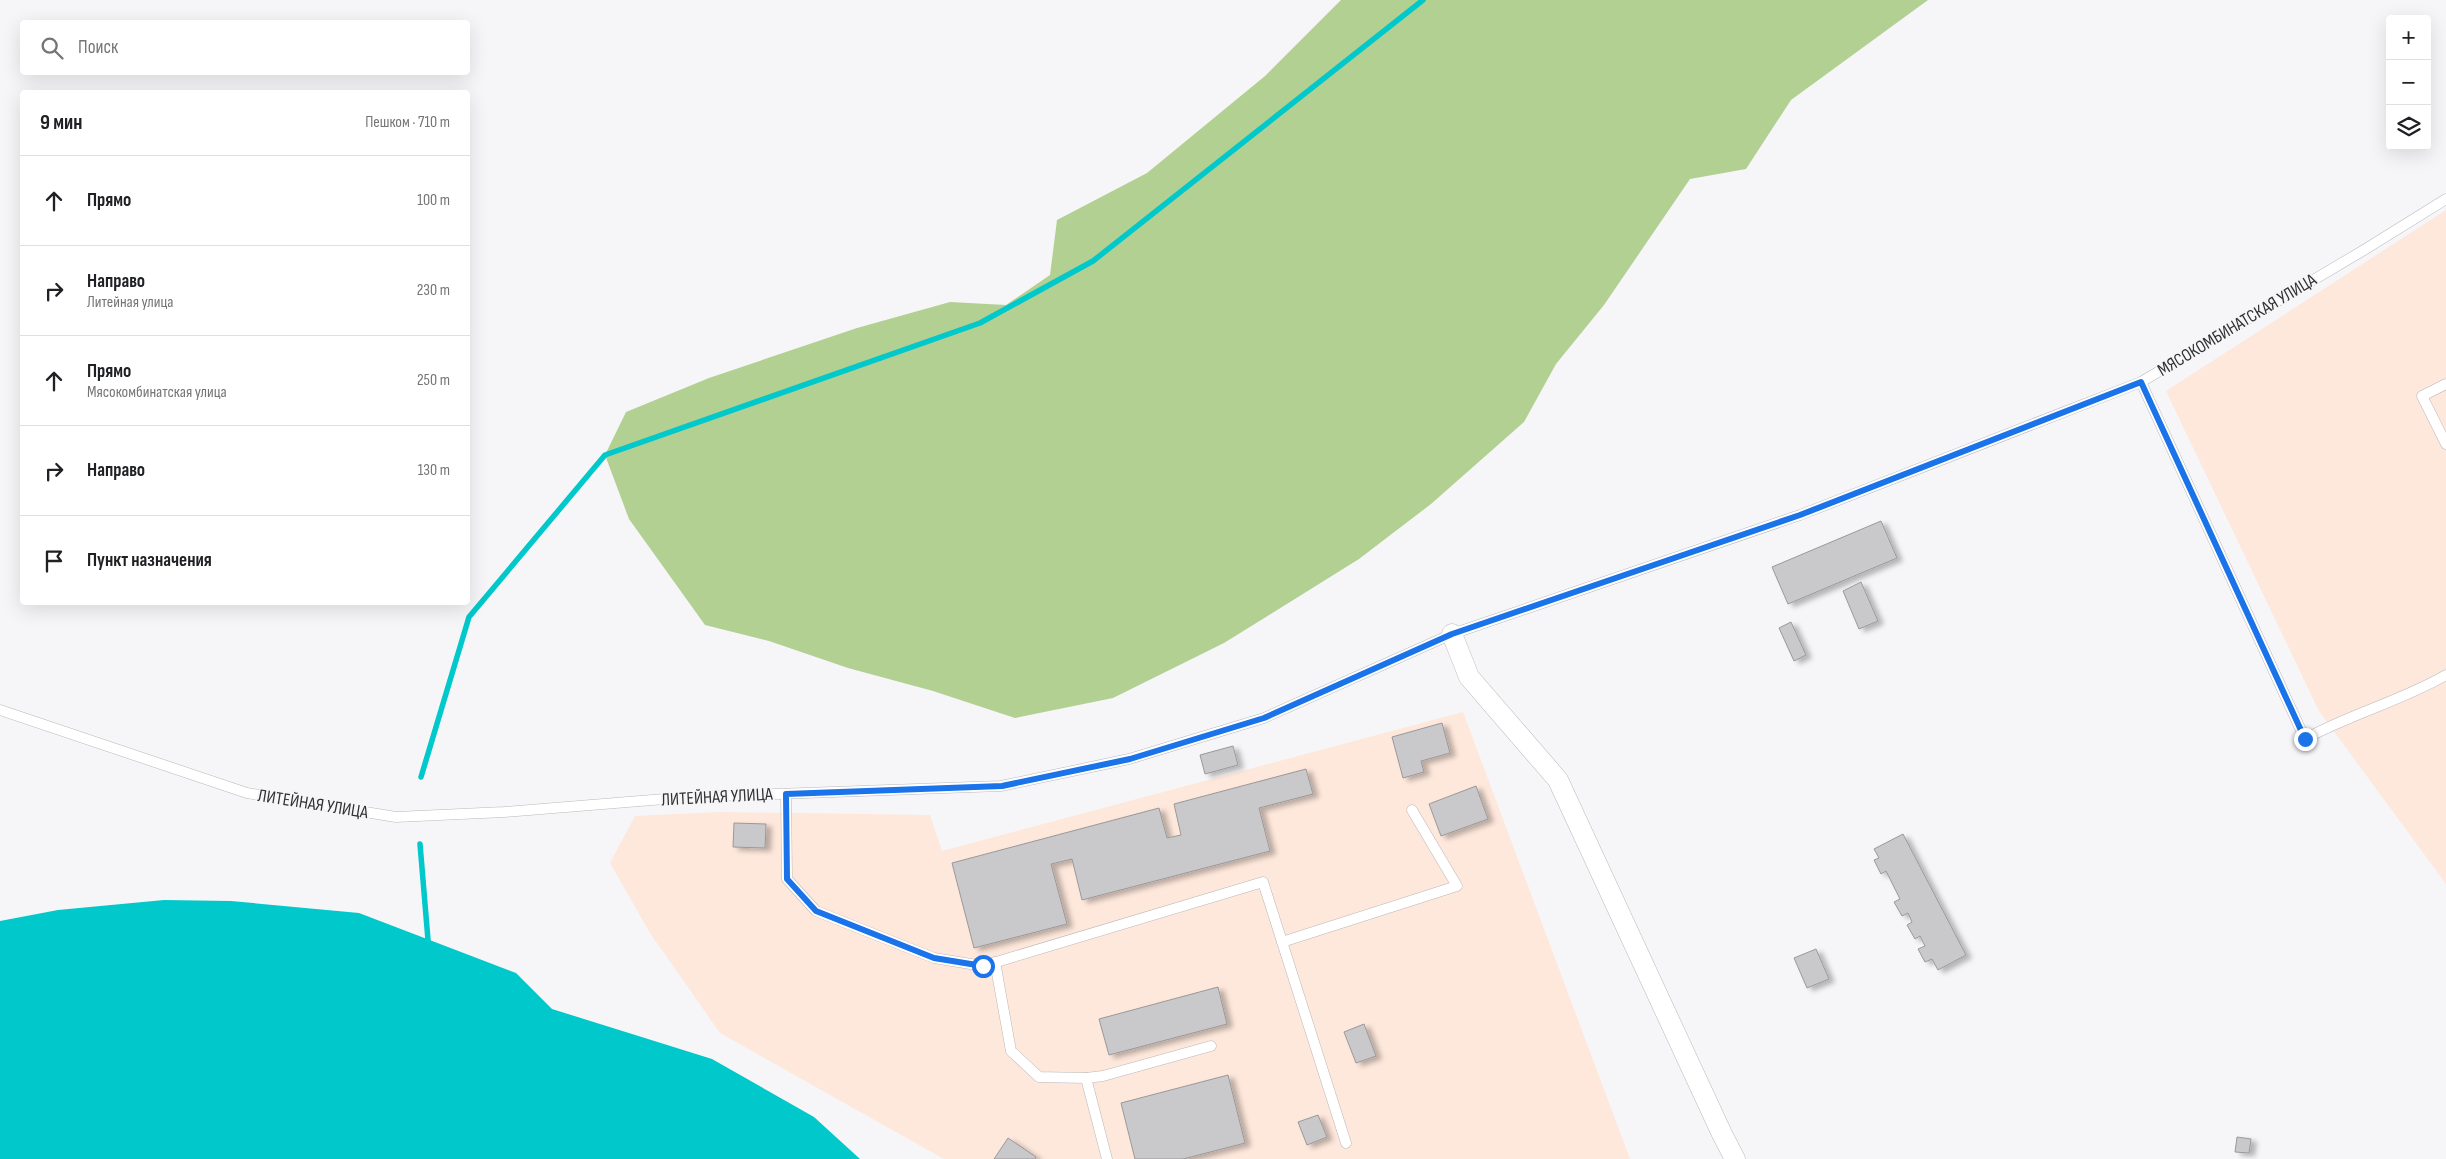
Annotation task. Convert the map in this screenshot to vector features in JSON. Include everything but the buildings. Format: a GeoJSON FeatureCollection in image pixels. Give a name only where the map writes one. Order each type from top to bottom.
{"type":"FeatureCollection","features":[{"type":"Feature","properties":{"kind":"street"},"geometry":{"type":"LineString","coordinates":[[1452,634],[1469,677],[1558,780],[1735,1159]]}},
{"type":"Feature","properties":{"kind":"lane","name":"МЯСОКОМБИНАТСКАЯ УЛИЦА"},"geometry":{"type":"LineString","coordinates":[[1452,634],[1800,515],[2141,382],[2446,199]]}},
{"type":"Feature","properties":{"kind":"lane"},"geometry":{"type":"LineString","coordinates":[[2141,382],[2305,739],[2330,725],[2429,685],[2446,675]]}},
{"type":"Feature","properties":{"kind":"lane"},"geometry":{"type":"LineString","coordinates":[[2446,384],[2422,396],[2446,444]]}},
{"type":"Feature","properties":{"kind":"lane","name":"ЛИТЕЙНАЯ УЛИЦА"},"geometry":{"type":"LineString","coordinates":[[0,710],[248,793],[396,817],[504,812],[689,797],[1002,786],[1130,759],[1264,718],[1452,634]]}},
{"type":"Feature","properties":{"kind":"lane"},"geometry":{"type":"LineString","coordinates":[[786,794],[787,879],[816,911],[934,958],[983,966],[1263,882],[1346,1143]]}},
{"type":"Feature","properties":{"kind":"lane"},"geometry":{"type":"LineString","coordinates":[[1282,942],[1456,886],[1412,810]]}},
{"type":"Feature","properties":{"kind":"lane"},"geometry":{"type":"LineString","coordinates":[[995,962],[1011,1051],[1039,1077],[1086,1078],[1103,1076],[1211,1046]]}},
{"type":"Feature","properties":{"kind":"lane"},"geometry":{"type":"LineString","coordinates":[[1086,1078],[1107,1159]]}},
{"type":"Feature","properties":{"kind":"shaded area"},"geometry":{"type":"Polygon","coordinates":[[[2446,210],[2446,884],[2319,711],[2166,391],[2446,210]]]}},
{"type":"Feature","properties":{"kind":"shaded area"},"geometry":{"type":"Polygon","coordinates":[[[1463,712],[1630,1159],[944,1159],[720,1033],[650,933],[610,863],[635,816],[720,812],[930,815],[942,851],[1463,712]]]}},
{"type":"Feature","properties":{"kind":"green space"},"geometry":{"type":"Polygon","coordinates":[[[1341,0],[1928,0],[1791,100],[1746,169],[1690,179],[1604,305],[1556,364],[1524,422],[1431,504],[1359,559],[1224,643],[1113,698],[1015,718],[933,691],[848,668],[769,641],[705,625],[629,519],[605,455],[626,412],[709,378],[857,328],[950,302],[1006,305],[1050,275],[1057,220],[1147,173],[1265,76],[1341,0]]]}},
{"type":"Feature","properties":{"kind":"water"},"geometry":{"type":"Polygon","coordinates":[[[164,900],[231,901],[359,913],[516,973],[552,1009],[712,1059],[814,1117],[860,1159],[0,1159],[0,921],[58,910],[164,900]]]}},
{"type":"Feature","properties":{"kind":"waterway"},"geometry":{"type":"LineString","coordinates":[[421,777],[469,617],[605,455],[980,323],[1093,261],[1423,0]]}},
{"type":"Feature","properties":{"kind":"waterway"},"geometry":{"type":"LineString","coordinates":[[420,844],[428,940]]}},
{"type":"Feature","properties":{"kind":"route"},"geometry":{"type":"LineString","coordinates":[[983,966],[934,958],[816,911],[787,879],[786,794],[1002,786],[1130,759],[1264,718],[1452,634],[1800,515],[2141,382],[2305,739]]}}]}
